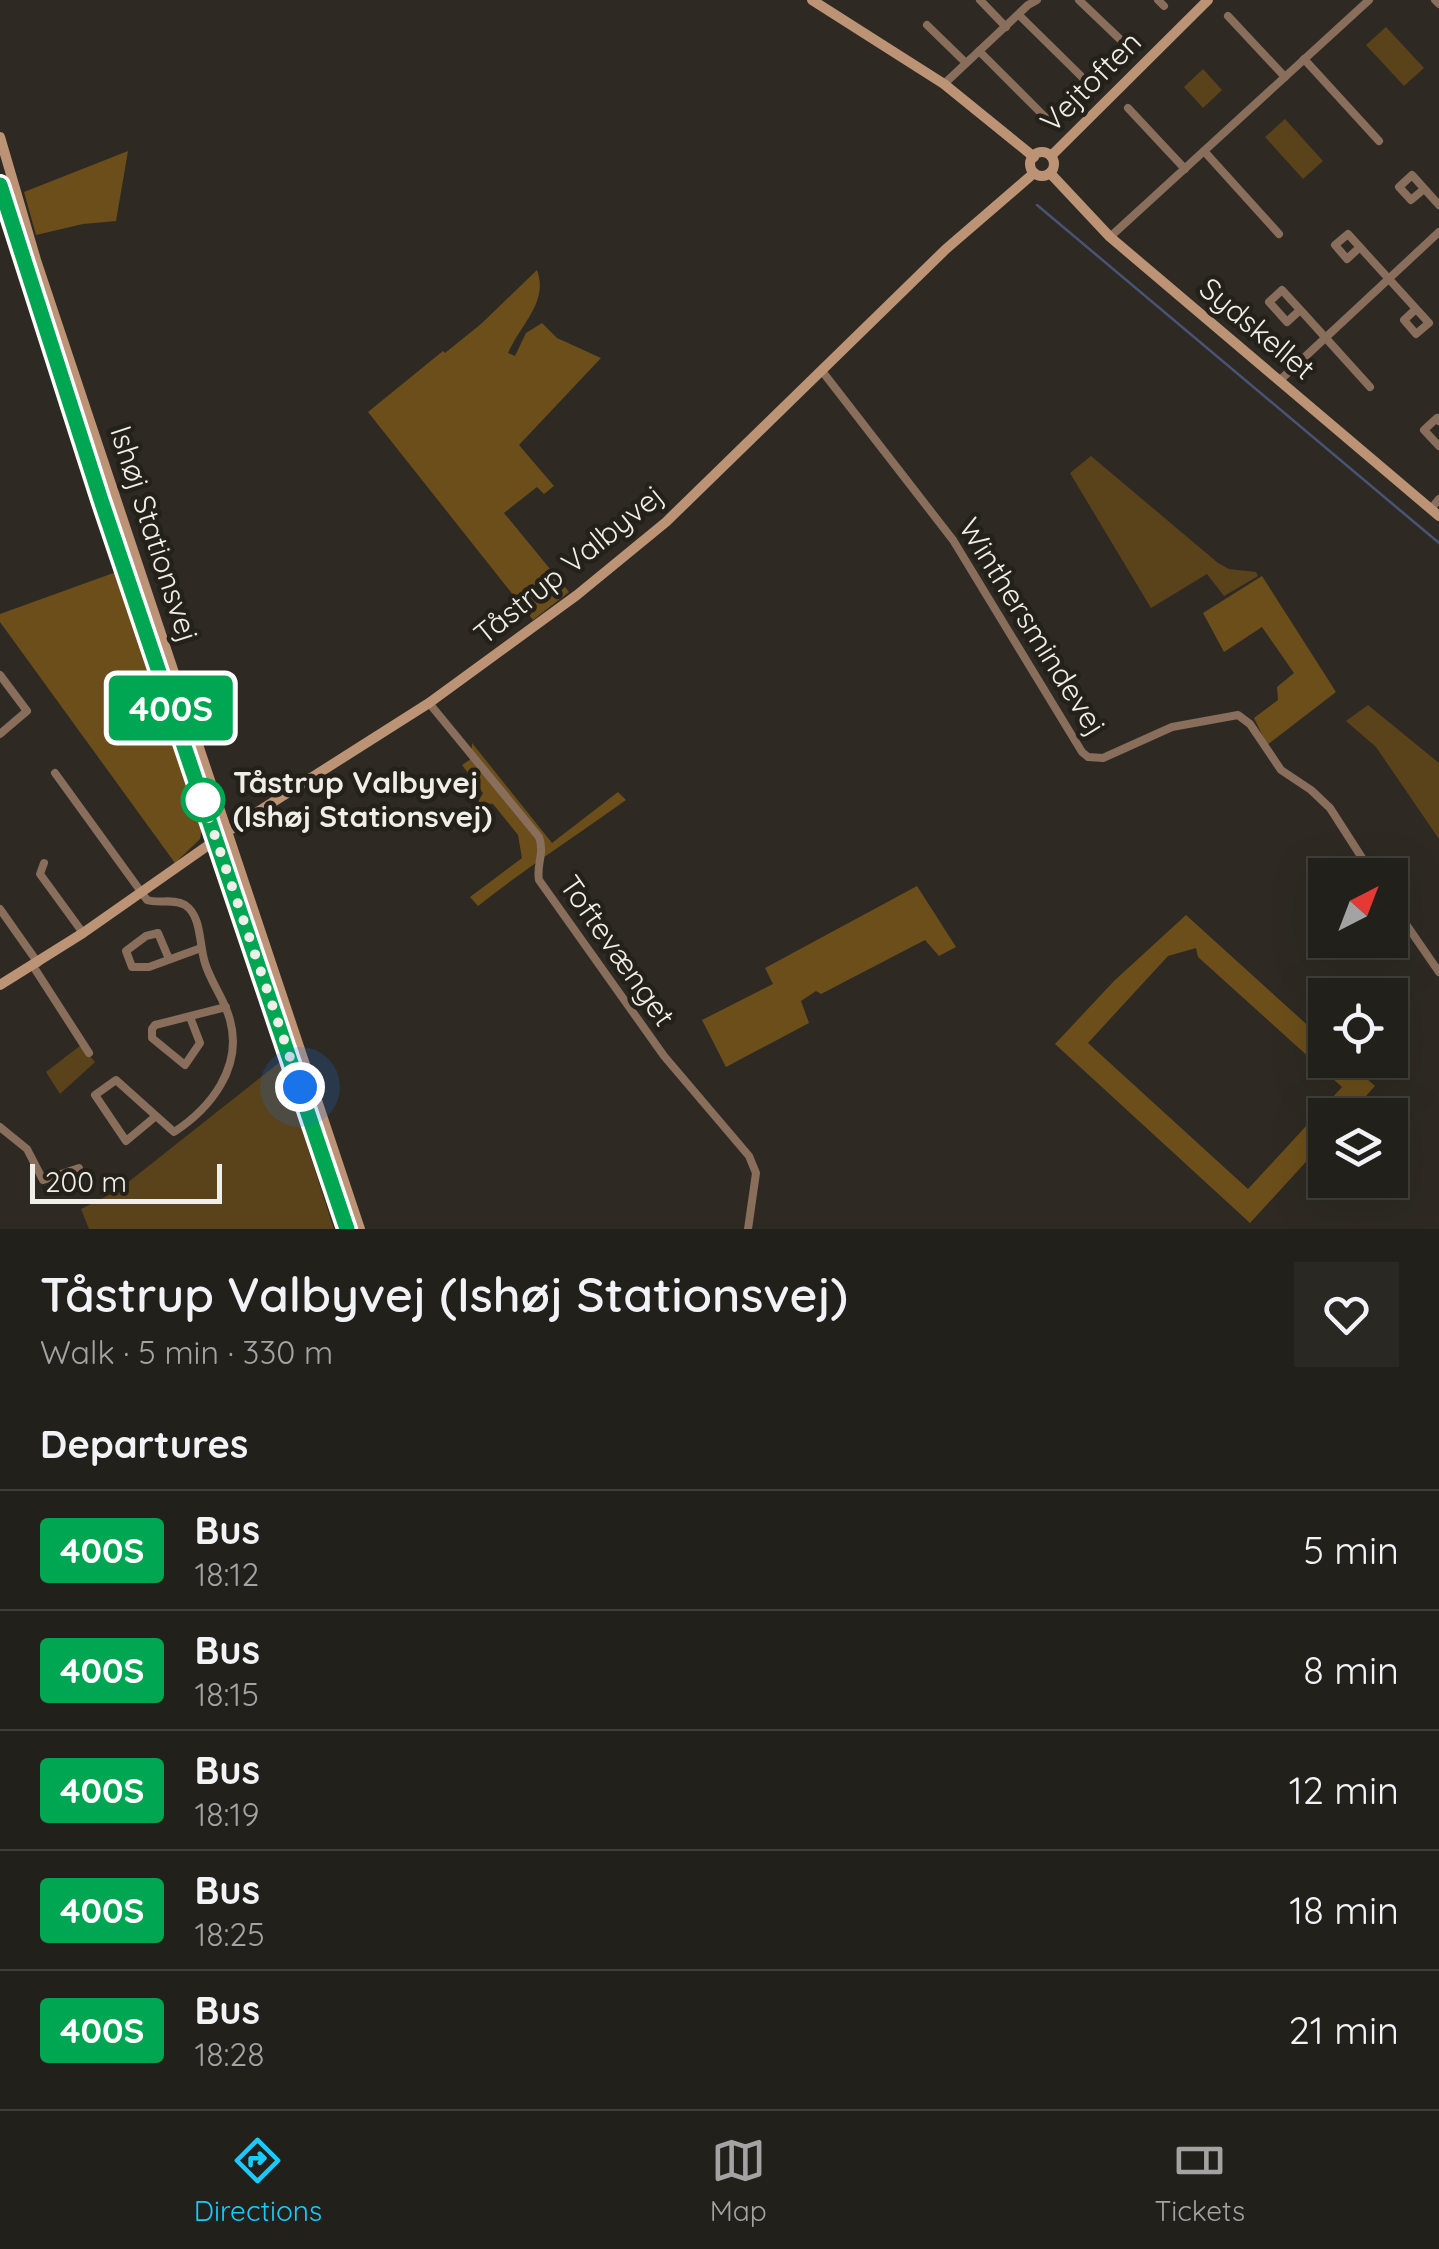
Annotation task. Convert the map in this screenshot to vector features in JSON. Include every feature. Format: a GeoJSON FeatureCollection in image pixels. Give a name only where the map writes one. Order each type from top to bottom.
{"type":"FeatureCollection","features":[{"type":"Feature","properties":{"kind":"street"},"geometry":{"type":"LineString","coordinates":[[812,0],[944,84],[1034,156]]}},
{"type":"Feature","properties":{"kind":"street"},"geometry":{"type":"LineString","coordinates":[[980,0],[1006,27]]}},
{"type":"Feature","properties":{"kind":"street"},"geometry":{"type":"LineString","coordinates":[[944,84],[1037,0]]}},
{"type":"Feature","properties":{"kind":"street"},"geometry":{"type":"LineString","coordinates":[[1079,0],[1125,44]]}},
{"type":"Feature","properties":{"kind":"street","name":"Vejtoften"},"geometry":{"type":"LineString","coordinates":[[1050,156],[1208,0]]}},
{"type":"Feature","properties":{"kind":"street"},"geometry":{"type":"LineString","coordinates":[[1110,238],[1369,0]]}},
{"type":"Feature","properties":{"kind":"street"},"geometry":{"type":"LineString","coordinates":[[1019,15],[1086,81]]}},
{"type":"Feature","properties":{"kind":"street"},"geometry":{"type":"LineString","coordinates":[[1228,16],[1284,77]]}},
{"type":"Feature","properties":{"kind":"street"},"geometry":{"type":"LineString","coordinates":[[927,25],[966,63]]}},
{"type":"Feature","properties":{"kind":"street"},"geometry":{"type":"LineString","coordinates":[[980,51],[1045,117]]}},
{"type":"Feature","properties":{"kind":"street"},"geometry":{"type":"LineString","coordinates":[[1304,59],[1380,142]]}},
{"type":"Feature","properties":{"kind":"street"},"geometry":{"type":"LineString","coordinates":[[1128,108],[1184,169]]}},
{"type":"Feature","properties":{"kind":"street","name":"Ishøj Stationsvej"},"geometry":{"type":"LineString","coordinates":[[0,137],[36,260],[360,1229]]}},
{"type":"Feature","properties":{"kind":"street"},"geometry":{"type":"LineString","coordinates":[[1042,152],[1050,156],[1054,163],[1050,173],[1040,176],[1034,172],[1030,163],[1034,156],[1042,152]]}},
{"type":"Feature","properties":{"kind":"street"},"geometry":{"type":"LineString","coordinates":[[1204,152],[1279,234]]}},
{"type":"Feature","properties":{"kind":"street","name":"Tåstrup Valbyvej"},"geometry":{"type":"LineString","coordinates":[[0,985],[84,933],[227,832],[429,703],[577,595],[666,522],[946,249],[1034,172]]}},
{"type":"Feature","properties":{"kind":"street","name":"Sydskellet"},"geometry":{"type":"LineString","coordinates":[[1050,173],[1110,238],[1435,512]]}},
{"type":"Feature","properties":{"kind":"street","name":"Ishøj Stationsvej"},"geometry":{"type":"LineString","coordinates":[[0,184],[89,464],[347,1229]]}},
{"type":"Feature","properties":{"kind":"street"},"geometry":{"type":"LineString","coordinates":[[1424,188],[1439,205]]}},
{"type":"Feature","properties":{"kind":"street"},"geometry":{"type":"LineString","coordinates":[[1279,381],[1439,232]]}},
{"type":"Feature","properties":{"kind":"street"},"geometry":{"type":"LineString","coordinates":[[1360,247],[1416,309]]}},
{"type":"Feature","properties":{"kind":"street"},"geometry":{"type":"LineString","coordinates":[[1300,310],[1370,387]]}},
{"type":"Feature","properties":{"kind":"street","name":"Winthersmindevej"},"geometry":{"type":"LineString","coordinates":[[822,371],[953,540],[1082,752],[1088,757],[1103,758],[1172,727],[1238,715],[1250,724],[1282,770],[1330,808],[1362,858]]}},
{"type":"Feature","properties":{"kind":"street"},"geometry":{"type":"LineString","coordinates":[[1439,421],[1437,418],[1424,430],[1439,446]]}},
{"type":"Feature","properties":{"kind":"street"},"geometry":{"type":"LineString","coordinates":[[1435,512],[1439,499]]}},
{"type":"Feature","properties":{"kind":"street"},"geometry":{"type":"LineString","coordinates":[[0,675],[26,711],[0,734]]}},
{"type":"Feature","properties":{"kind":"street","name":"Toftevænget"},"geometry":{"type":"LineString","coordinates":[[429,703],[538,838],[542,854],[537,870],[539,880],[624,1004],[750,1156],[756,1173],[748,1229]]}},
{"type":"Feature","properties":{"kind":"street"},"geometry":{"type":"LineString","coordinates":[[55,774],[141,892],[151,902],[174,901],[188,907],[198,924],[200,948],[226,1007],[233,1054],[226,1076],[216,1094],[189,1122],[174,1132],[116,1080],[95,1096],[126,1142],[156,1116]]}},
{"type":"Feature","properties":{"kind":"street"},"geometry":{"type":"LineString","coordinates":[[44,863],[40,874],[84,933]]}},
{"type":"Feature","properties":{"kind":"street"},"geometry":{"type":"LineString","coordinates":[[0,909],[89,1054]]}},
{"type":"Feature","properties":{"kind":"street"},"geometry":{"type":"LineString","coordinates":[[1408,928],[1439,972]]}},
{"type":"Feature","properties":{"kind":"street"},"geometry":{"type":"LineString","coordinates":[[169,959],[158,933],[146,936],[126,951],[132,966],[150,966],[200,948]]}},
{"type":"Feature","properties":{"kind":"street"},"geometry":{"type":"LineString","coordinates":[[190,1017],[200,1043],[186,1065],[151,1034],[155,1026],[226,1007]]}},
{"type":"Feature","properties":{"kind":"street"},"geometry":{"type":"LineString","coordinates":[[0,1126],[27,1148],[43,1180],[79,1168]]}},
{"type":"Feature","properties":{"kind":"shaded area"},"geometry":{"type":"Polygon","coordinates":[[[1386,27],[1424,68],[1404,86],[1366,45],[1386,27]]]}},
{"type":"Feature","properties":{"kind":"shaded area"},"geometry":{"type":"Polygon","coordinates":[[[1203,69],[1222,90],[1203,108],[1184,87],[1203,69]]]}},
{"type":"Feature","properties":{"kind":"shaded area"},"geometry":{"type":"Polygon","coordinates":[[[1285,119],[1323,161],[1303,179],[1265,137],[1285,119]]]}},
{"type":"Feature","properties":{"kind":"shaded area"},"geometry":{"type":"Polygon","coordinates":[[[128,151],[116,221],[36,235],[24,192],[128,151]]]}},
{"type":"Feature","properties":{"kind":"shaded area"},"geometry":{"type":"Polygon","coordinates":[[[537,270],[540,282],[536,303],[508,353],[515,356],[526,333],[542,323],[557,338],[601,358],[519,445],[554,486],[544,494],[537,487],[504,513],[569,592],[533,620],[368,412],[481,324],[537,270]]]}},
{"type":"Feature","properties":{"kind":"shaded area"},"geometry":{"type":"Polygon","coordinates":[[[1091,456],[1218,563],[1229,569],[1256,572],[1258,576],[1224,596],[1207,574],[1151,608],[1070,473],[1091,456]]]}},
{"type":"Feature","properties":{"kind":"shaded area"},"geometry":{"type":"Polygon","coordinates":[[[119,571],[202,829],[200,839],[175,863],[0,622],[0,614],[119,571]]]}},
{"type":"Feature","properties":{"kind":"shaded area"},"geometry":{"type":"Polygon","coordinates":[[[1262,576],[1336,692],[1267,745],[1254,718],[1278,700],[1277,687],[1294,673],[1262,627],[1224,652],[1203,613],[1262,576]]]}},
{"type":"Feature","properties":{"kind":"shaded area"},"geometry":{"type":"Polygon","coordinates":[[[1368,705],[1439,763],[1439,839],[1376,747],[1346,721],[1368,705]]]}},
{"type":"Feature","properties":{"kind":"shaded area"},"geometry":{"type":"Polygon","coordinates":[[[472,743],[552,843],[618,792],[626,800],[478,906],[470,897],[522,858],[518,835],[493,804],[478,802],[483,793],[462,765],[471,759],[472,743]]]}},
{"type":"Feature","properties":{"kind":"shaded area"},"geometry":{"type":"Polygon","coordinates":[[[917,886],[956,947],[939,956],[925,940],[821,994],[816,991],[801,1001],[809,1023],[726,1067],[702,1020],[773,984],[765,968],[917,886]]]}},
{"type":"Feature","properties":{"kind":"shaded area"},"geometry":{"type":"Polygon","coordinates":[[[1186,915],[1308,1026],[1308,1056],[1198,957],[1196,948],[1168,956],[1088,1043],[1248,1189],[1308,1124],[1308,1160],[1250,1223],[1055,1044],[1114,981],[1186,915]]]}},
{"type":"Feature","properties":{"kind":"shaded area"},"geometry":{"type":"Polygon","coordinates":[[[81,1045],[95,1062],[60,1094],[46,1072],[81,1045]]]}},
{"type":"Feature","properties":{"kind":"shaded area"},"geometry":{"type":"Polygon","coordinates":[[[280,1062],[334,1229],[89,1229],[81,1209],[117,1191],[280,1062]]]}},
{"type":"Feature","properties":{"kind":"shaded area"},"geometry":{"type":"Polygon","coordinates":[[[1332,1078],[1366,1078],[1375,1086],[1364,1098],[1332,1098],[1342,1087],[1332,1078]]]}},
{"type":"Feature","properties":{"kind":"waterway"},"geometry":{"type":"LineString","coordinates":[[1037,205],[1439,543]]}},
{"type":"Feature","properties":{"kind":"bus line","name":"400S"},"geometry":{"type":"LineString","coordinates":[[0,185],[101,500],[347,1229]]}},
{"type":"Feature","properties":{"kind":"place","name":"Tåstrup Valbyvej (Ishøj Stationsvej)"},"geometry":{"type":"Point","coordinates":[203,800]}},
{"type":"Feature","properties":{"kind":"route"},"geometry":{"type":"LineString","coordinates":[[203,800],[200,792],[300,1087]]}}]}
